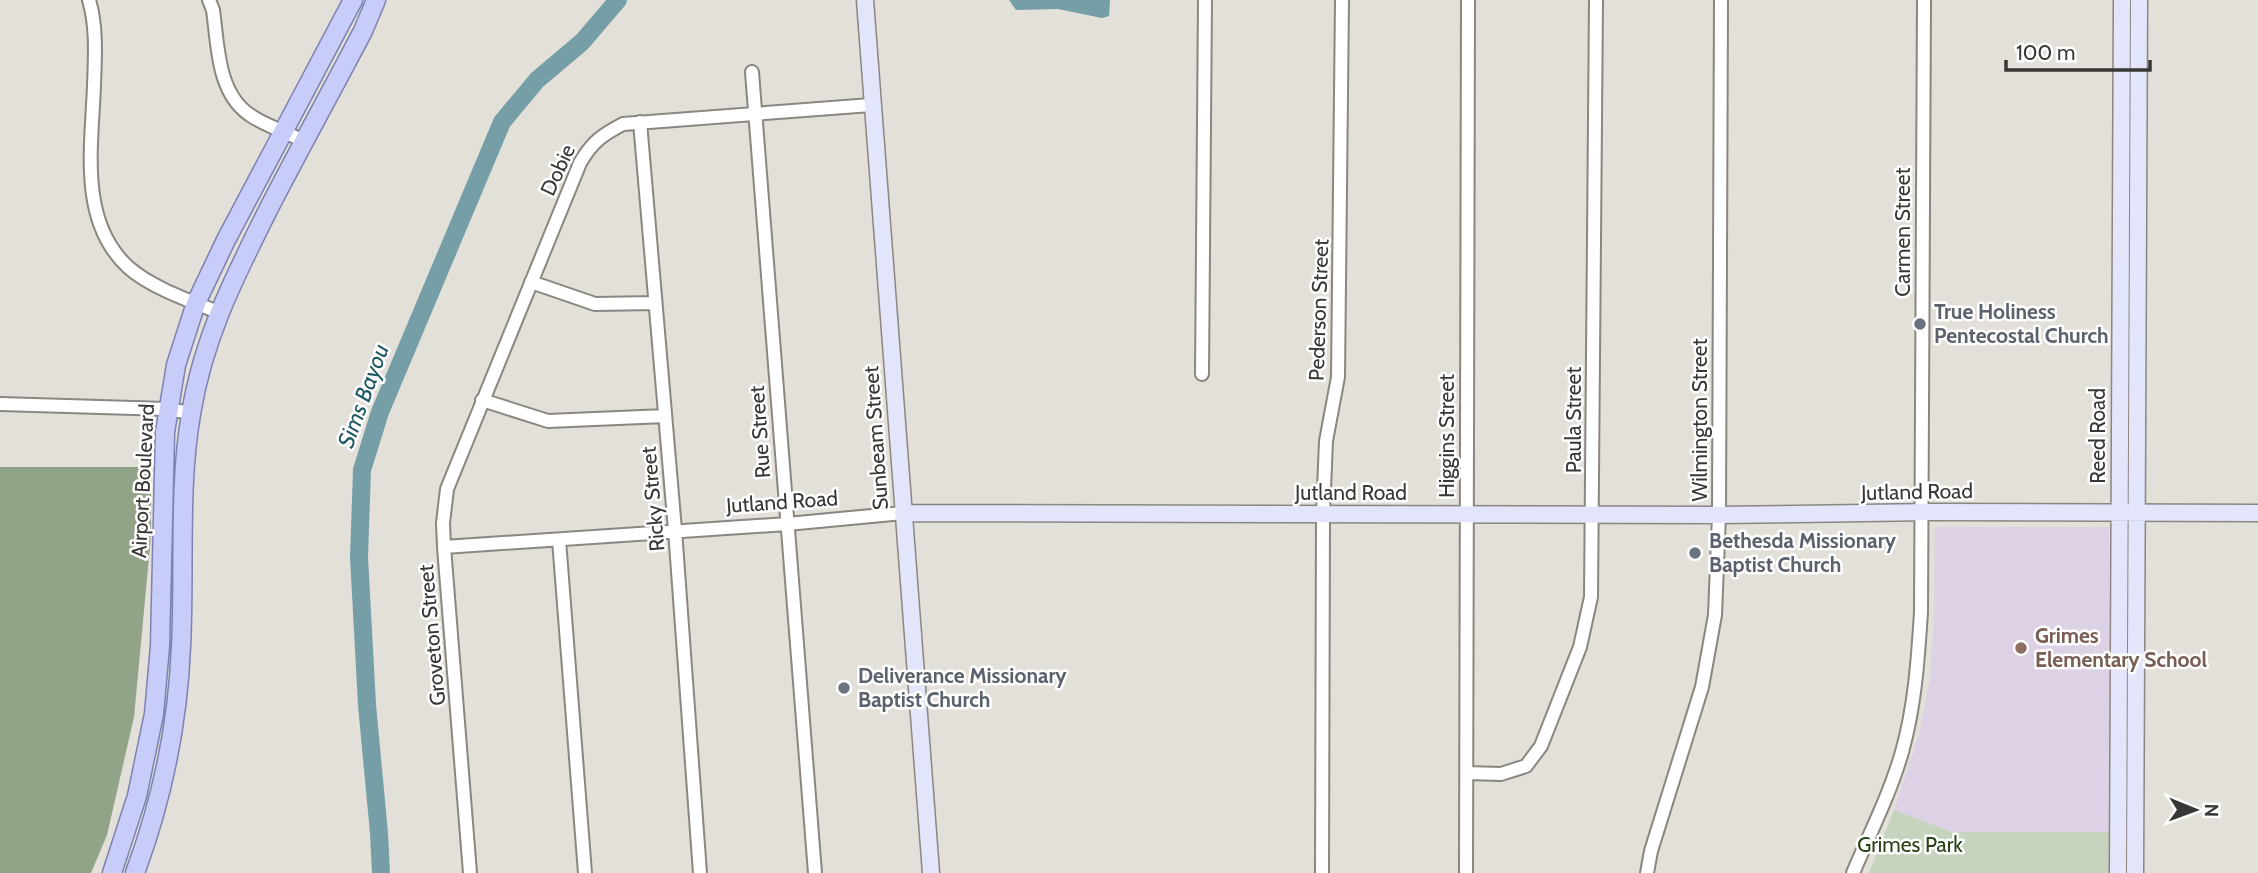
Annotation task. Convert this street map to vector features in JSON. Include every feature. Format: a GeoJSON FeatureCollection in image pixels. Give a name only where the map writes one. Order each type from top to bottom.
{"type":"FeatureCollection","features":[{"type":"Feature","properties":{"kind":"main road","name":"Airport Boulevard"},"geometry":{"type":"LineString","coordinates":[[112,873],[137,796],[154,714],[160,646],[164,432],[176,365],[196,303],[226,240],[353,0]]}},
{"type":"Feature","properties":{"kind":"main road","name":"Airport Boulevard"},"geometry":{"type":"LineString","coordinates":[[135,873],[161,792],[176,716],[181,647],[185,477],[196,386],[218,312],[376,0]]}},
{"type":"Feature","properties":{"kind":"main road"},"geometry":{"type":"LineString","coordinates":[[160,646],[181,647]]}},
{"type":"Feature","properties":{"kind":"main road"},"geometry":{"type":"LineString","coordinates":[[123,842],[144,848]]}},
{"type":"Feature","properties":{"kind":"street"},"geometry":{"type":"LineString","coordinates":[[89,0],[95,63],[91,173],[93,196],[106,237],[116,255],[130,269],[149,281],[218,312]]}},
{"type":"Feature","properties":{"kind":"street"},"geometry":{"type":"LineString","coordinates":[[209,0],[213,10],[223,79],[235,101],[249,115],[304,141]]}},
{"type":"Feature","properties":{"kind":"street","name":"Sunbeam Street"},"geometry":{"type":"LineString","coordinates":[[864,0],[932,873]]}},
{"type":"Feature","properties":{"kind":"street"},"geometry":{"type":"LineString","coordinates":[[1202,374],[1205,0]]}},
{"type":"Feature","properties":{"kind":"street","name":"Pederson Street"},"geometry":{"type":"LineString","coordinates":[[1322,873],[1323,514],[1326,441],[1338,377],[1342,0]]}},
{"type":"Feature","properties":{"kind":"street","name":"Higgins Street"},"geometry":{"type":"LineString","coordinates":[[1466,873],[1468,0]]}},
{"type":"Feature","properties":{"kind":"street","name":"Paula Street"},"geometry":{"type":"LineString","coordinates":[[1467,773],[1501,774],[1526,766],[1541,746],[1580,647],[1591,597],[1596,0]]}},
{"type":"Feature","properties":{"kind":"street","name":"Wilmington Street"},"geometry":{"type":"LineString","coordinates":[[1647,873],[1651,850],[1702,687],[1715,615],[1719,515],[1721,0]]}},
{"type":"Feature","properties":{"kind":"street","name":"Carmen Street"},"geometry":{"type":"LineString","coordinates":[[1853,873],[1891,785],[1909,723],[1915,689],[1921,612],[1924,0]]}},
{"type":"Feature","properties":{"kind":"street","name":"Reed Road"},"geometry":{"type":"LineString","coordinates":[[2118,873],[2122,0]]}},
{"type":"Feature","properties":{"kind":"street","name":"Reed Road"},"geometry":{"type":"LineString","coordinates":[[2134,873],[2139,0]]}},
{"type":"Feature","properties":{"kind":"street","name":"Rue Street"},"geometry":{"type":"LineString","coordinates":[[752,72],[815,873]]}},
{"type":"Feature","properties":{"kind":"street","name":"Dobie"},"geometry":{"type":"LineString","coordinates":[[482,400],[580,163],[590,146],[604,134],[623,124],[640,122],[871,105]]}},
{"type":"Feature","properties":{"kind":"street","name":"Ricky Street"},"geometry":{"type":"LineString","coordinates":[[640,122],[675,530],[700,873]]}},
{"type":"Feature","properties":{"kind":"street"},"geometry":{"type":"LineString","coordinates":[[2120,186],[2138,186]]}},
{"type":"Feature","properties":{"kind":"street"},"geometry":{"type":"LineString","coordinates":[[531,282],[595,304],[654,303]]}},
{"type":"Feature","properties":{"kind":"street"},"geometry":{"type":"LineString","coordinates":[[2119,357],[2138,358]]}},
{"type":"Feature","properties":{"kind":"street"},"geometry":{"type":"LineString","coordinates":[[482,400],[548,421],[664,416]]}},
{"type":"Feature","properties":{"kind":"street","name":"Groveton Street"},"geometry":{"type":"LineString","coordinates":[[470,873],[443,523],[447,489],[482,400]]}},
{"type":"Feature","properties":{"kind":"street"},"geometry":{"type":"LineString","coordinates":[[0,404],[167,409],[191,413]]}},
{"type":"Feature","properties":{"kind":"street","name":"Jutland Road"},"geometry":{"type":"LineString","coordinates":[[444,547],[786,524],[903,513],[2258,513]]}},
{"type":"Feature","properties":{"kind":"street"},"geometry":{"type":"LineString","coordinates":[[559,540],[585,873]]}},
{"type":"Feature","properties":{"kind":"street"},"geometry":{"type":"LineString","coordinates":[[2119,678],[2136,678]]}},
{"type":"Feature","properties":{"kind":"street"},"geometry":{"type":"LineString","coordinates":[[2118,807],[2135,807]]}},
{"type":"Feature","properties":{"kind":"shaded area","name":"Grimes Elementary School"},"geometry":{"type":"Polygon","coordinates":[[[1935,527],[2109,527],[2110,832],[1952,832],[1894,810],[1919,734],[1930,680],[1935,527]]]}},
{"type":"Feature","properties":{"kind":"green space"},"geometry":{"type":"Polygon","coordinates":[[[0,467],[151,467],[151,536],[134,717],[107,835],[91,873],[0,873],[0,467]]]}},
{"type":"Feature","properties":{"kind":"green space","name":"Grimes Park"},"geometry":{"type":"Polygon","coordinates":[[[1894,810],[1952,832],[2110,832],[2109,873],[1869,873],[1894,810]]]}},
{"type":"Feature","properties":{"kind":"water"},"geometry":{"type":"Polygon","coordinates":[[[1009,0],[1110,0],[1109,16],[1102,18],[1058,9],[1016,10],[1009,0]]]}},
{"type":"Feature","properties":{"kind":"waterway","name":"Sims Bayou"},"geometry":{"type":"LineString","coordinates":[[381,873],[367,705],[359,557],[362,470],[380,412],[502,122],[537,80],[582,42],[618,0]]}},
{"type":"Feature","properties":{"kind":"place","name":"True Holiness Pentecostal Church"},"geometry":{"type":"Point","coordinates":[1920,324]}},
{"type":"Feature","properties":{"kind":"place","name":"Bethesda Missionary Baptist Church"},"geometry":{"type":"Point","coordinates":[1695,553]}},
{"type":"Feature","properties":{"kind":"place","name":"Grimes Elementary School"},"geometry":{"type":"Point","coordinates":[2021,648]}},
{"type":"Feature","properties":{"kind":"place","name":"Deliverance Missionary Baptist Church"},"geometry":{"type":"Point","coordinates":[844,688]}}]}
